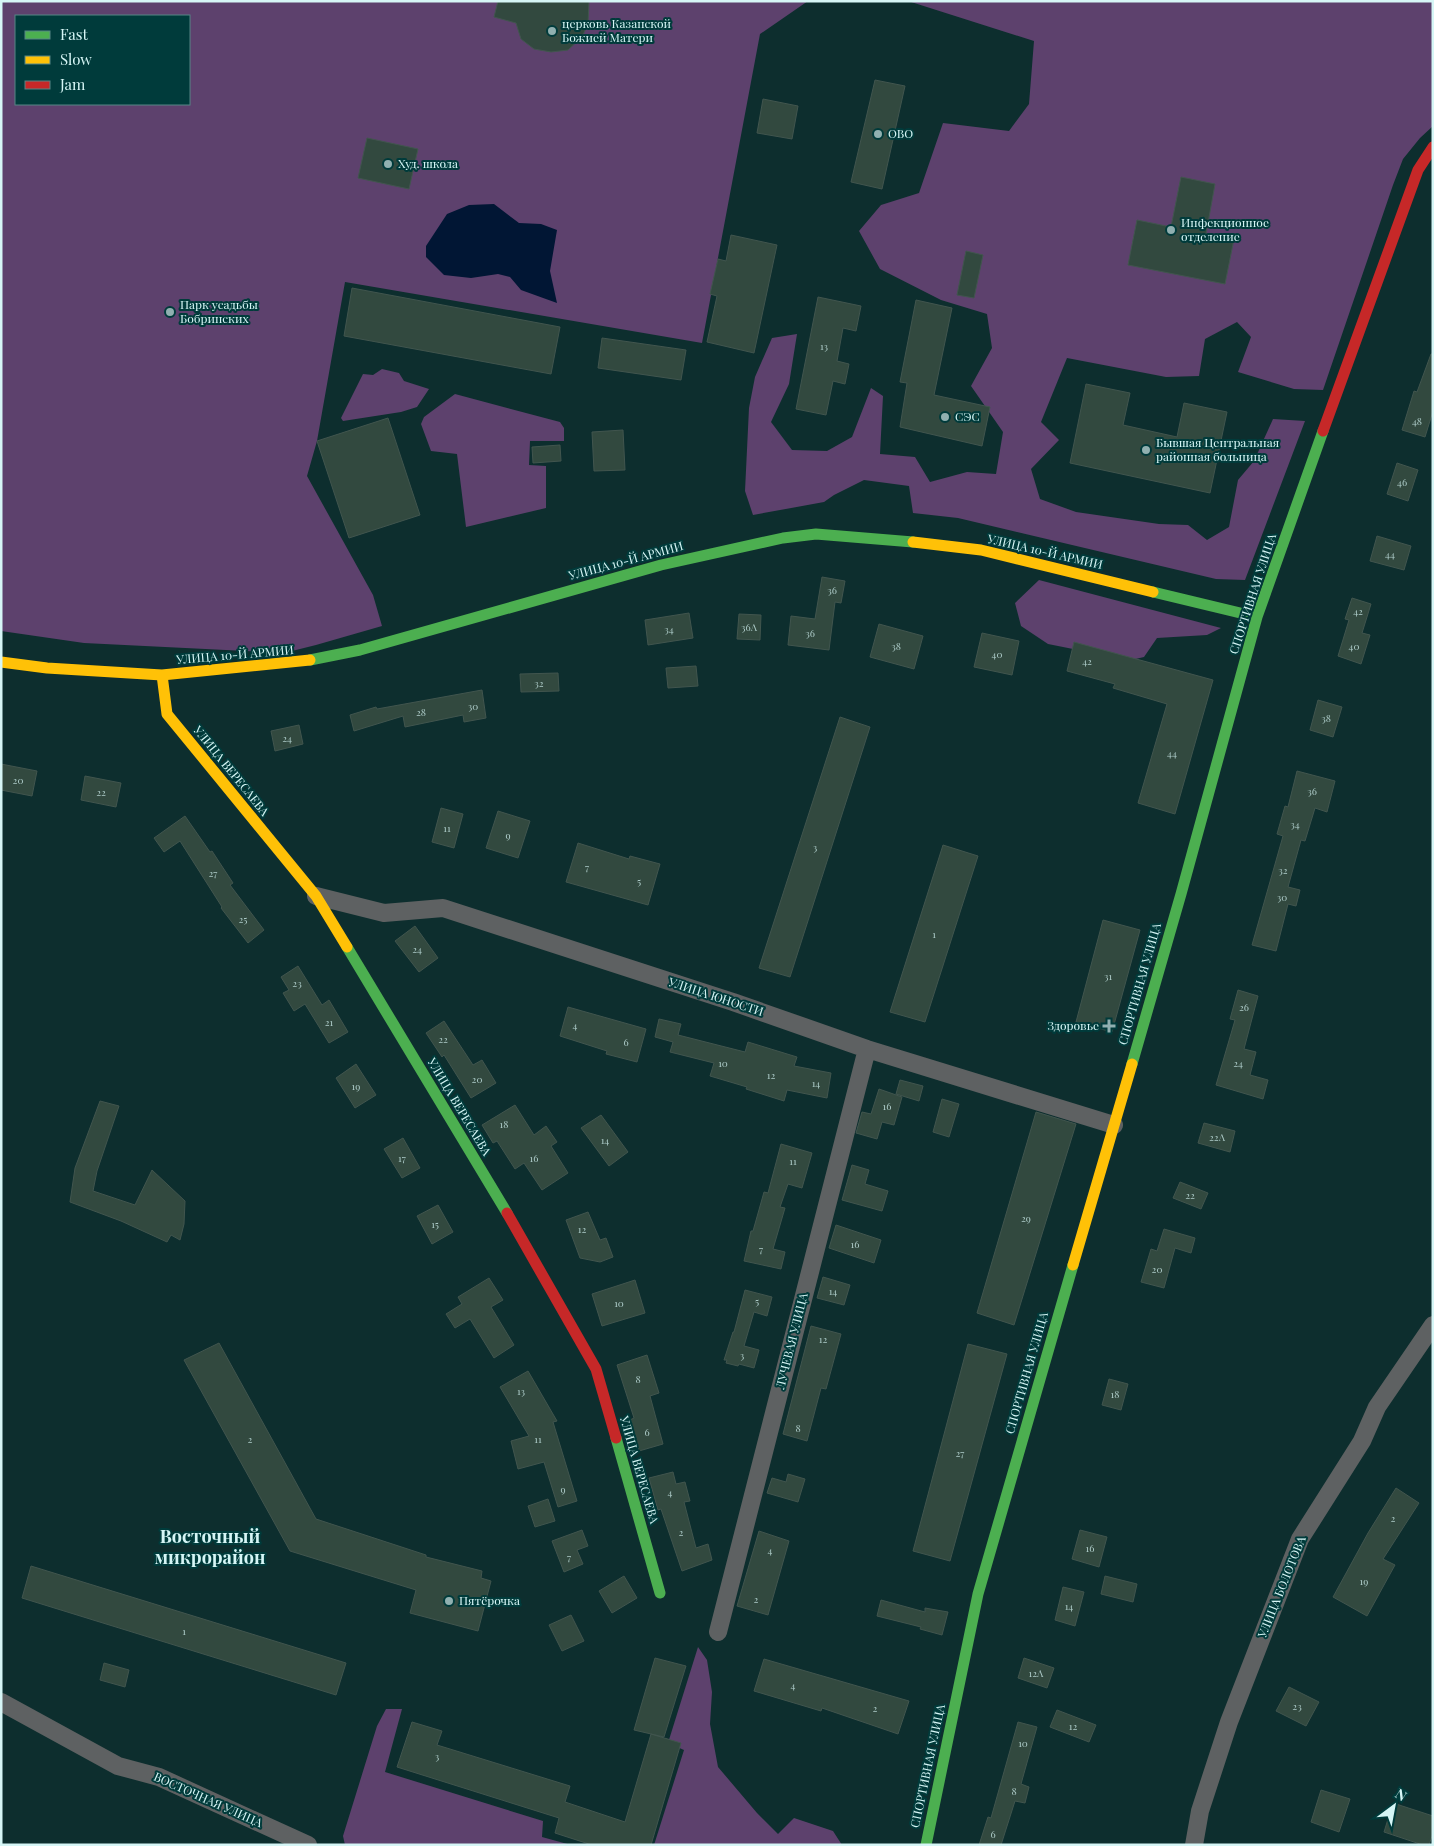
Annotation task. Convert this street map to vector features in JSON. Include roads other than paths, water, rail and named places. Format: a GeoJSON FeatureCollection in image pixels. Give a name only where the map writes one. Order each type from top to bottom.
{"type":"FeatureCollection","features":[{"type":"Feature","properties":{"kind":"street","name":"СПОРТИВНАЯ УЛИЦА"},"geometry":{"type":"LineString","coordinates":[[926,1845],[978,1594],[1180,894],[1257,616],[1400,217],[1418,170],[1433,147]]}},
{"type":"Feature","properties":{"kind":"street","name":"УЛИЦА 10-Й АРМИИ"},"geometry":{"type":"LineString","coordinates":[[1,662],[46,668],[162,675],[300,662],[360,650],[661,565],[783,538],[816,534],[980,550],[1257,616]]}},
{"type":"Feature","properties":{"kind":"street","name":"УЛИЦА ВЕРЕСАЕВА"},"geometry":{"type":"LineString","coordinates":[[162,675],[168,714],[316,896],[502,1205],[596,1369],[660,1593]]}},
{"type":"Feature","properties":{"kind":"street","name":"УЛИЦА ЮНОСТИ"},"geometry":{"type":"LineString","coordinates":[[316,896],[384,913],[443,908],[733,1002],[867,1049],[1114,1125]]}},
{"type":"Feature","properties":{"kind":"street","name":"ЛУЧЕВАЯ УЛИЦА"},"geometry":{"type":"LineString","coordinates":[[718,1632],[867,1049]]}},
{"type":"Feature","properties":{"kind":"street","name":"УЛИЦА БОЛОТОВА"},"geometry":{"type":"LineString","coordinates":[[1194,1845],[1200,1810],[1229,1722],[1300,1539],[1362,1441],[1377,1407],[1433,1325]]}},
{"type":"Feature","properties":{"kind":"street","name":"ВОСТОЧНАЯ УЛИЦА"},"geometry":{"type":"LineString","coordinates":[[1,1702],[118,1766],[158,1777],[308,1845]]}},
{"type":"Feature","properties":{"kind":"water"},"geometry":{"type":"Polygon","coordinates":[[[494,204],[519,223],[541,224],[557,230],[550,271],[557,303],[521,290],[510,277],[498,274],[471,278],[444,275],[426,257],[426,246],[447,214],[469,205],[494,204]]]}},
{"type":"Feature","properties":{"kind":"place","name":"церковь Казанской Божией Матери"},"geometry":{"type":"Point","coordinates":[552,31]}},
{"type":"Feature","properties":{"kind":"place","name":"ОВО"},"geometry":{"type":"Point","coordinates":[878,134]}},
{"type":"Feature","properties":{"kind":"place","name":"Худ. школа"},"geometry":{"type":"Point","coordinates":[388,164]}},
{"type":"Feature","properties":{"kind":"place","name":"Инфекционное отделение"},"geometry":{"type":"Point","coordinates":[1171,230]}},
{"type":"Feature","properties":{"kind":"place","name":"Парк усадьбы Бобринских"},"geometry":{"type":"Point","coordinates":[170,312]}},
{"type":"Feature","properties":{"kind":"place","name":"СЭС"},"geometry":{"type":"Point","coordinates":[945,417]}},
{"type":"Feature","properties":{"kind":"place","name":"Бывшая Центральная районная больница"},"geometry":{"type":"Point","coordinates":[1146,450]}},
{"type":"Feature","properties":{"kind":"place","name":"Здоровье"},"geometry":{"type":"Point","coordinates":[1109,1026]}},
{"type":"Feature","properties":{"kind":"place","name":"Пятёрочка"},"geometry":{"type":"Point","coordinates":[449,1601]}},
{"type":"Feature","properties":{"kind":"district","name":"Восточный микрорайон"},"geometry":{"type":"Point","coordinates":[210,1547]}}]}
